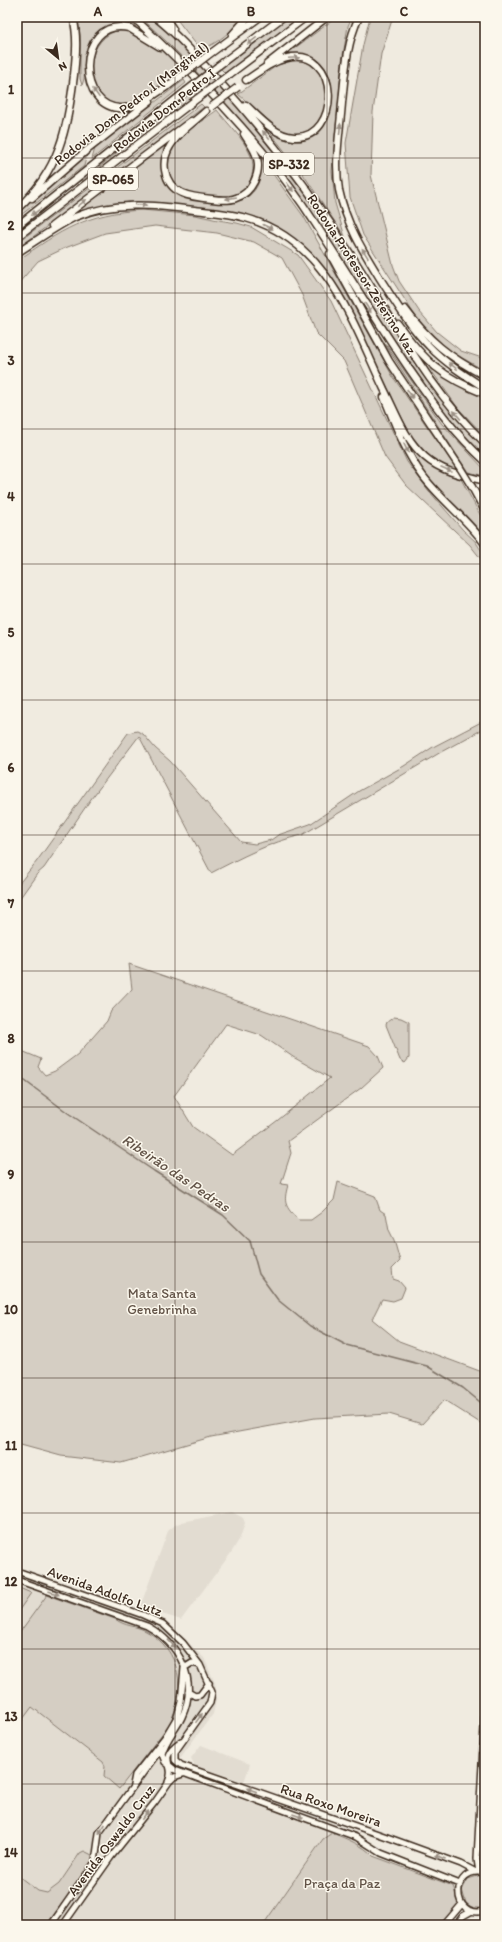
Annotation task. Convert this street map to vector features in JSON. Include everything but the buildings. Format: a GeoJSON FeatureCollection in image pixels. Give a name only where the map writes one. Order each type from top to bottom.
{"type":"FeatureCollection","features":[{"type":"Feature","properties":{"kind":"highway"},"geometry":{"type":"LineString","coordinates":[[17,209],[48,173],[66,127],[71,101],[76,47],[73,17]]}},
{"type":"Feature","properties":{"kind":"highway","name":"Rodovia Professor Zeferino Vaz"},"geometry":{"type":"LineString","coordinates":[[133,17],[179,60],[238,122],[271,162],[314,222],[384,331],[442,416],[462,439],[485,461]]}},
{"type":"Feature","properties":{"kind":"highway","name":"Rodovia Professor Zeferino Vaz"},"geometry":{"type":"LineString","coordinates":[[155,17],[184,43],[223,85],[249,114],[294,171],[361,271],[440,394],[464,422],[485,443]]}},
{"type":"Feature","properties":{"kind":"highway"},"geometry":{"type":"LineString","coordinates":[[165,17],[184,43]]}},
{"type":"Feature","properties":{"kind":"highway"},"geometry":{"type":"LineString","coordinates":[[222,46],[248,17]]}},
{"type":"Feature","properties":{"kind":"highway","name":"Rodovia Dom Pedro I (Marginal)"},"geometry":{"type":"LineString","coordinates":[[17,209],[167,87],[260,17]]}},
{"type":"Feature","properties":{"kind":"highway","name":"Rodovia Dom Pedro I"},"geometry":{"type":"LineString","coordinates":[[17,226],[186,91],[283,17]]}},
{"type":"Feature","properties":{"kind":"highway","name":"Rodovia Dom Pedro I"},"geometry":{"type":"LineString","coordinates":[[17,237],[306,17]]}},
{"type":"Feature","properties":{"kind":"highway"},"geometry":{"type":"LineString","coordinates":[[238,122],[257,158],[256,177],[253,184],[243,195],[228,200],[187,196],[174,189],[170,184],[164,165],[168,149],[209,109],[327,17]]}},
{"type":"Feature","properties":{"kind":"highway"},"geometry":{"type":"LineString","coordinates":[[359,17],[350,39],[347,56],[338,152],[337,175],[339,190],[349,223],[372,266],[408,321],[430,347],[455,368],[485,388]]}},
{"type":"Feature","properties":{"kind":"highway"},"geometry":{"type":"LineString","coordinates":[[167,87],[134,106],[119,108],[104,102],[95,93],[89,82],[88,57],[92,44],[103,32],[112,28],[123,26],[142,34],[179,60]]}},
{"type":"Feature","properties":{"kind":"highway"},"geometry":{"type":"LineString","coordinates":[[223,85],[263,120],[286,135],[294,137],[310,134],[318,129],[322,123],[326,113],[328,86],[327,78],[321,68],[311,60],[298,57],[278,61],[246,80]]}},
{"type":"Feature","properties":{"kind":"highway","name":"SP-065"},"geometry":{"type":"LineString","coordinates":[[17,252],[167,138],[209,109]]}},
{"type":"Feature","properties":{"kind":"highway"},"geometry":{"type":"LineString","coordinates":[[17,252],[75,217],[117,206],[134,205],[169,207],[246,218],[265,225],[296,244],[316,262],[335,287],[359,334],[401,425],[416,447],[425,457],[442,468],[485,481]]}},
{"type":"Feature","properties":{"kind":"highway"},"geometry":{"type":"LineString","coordinates":[[314,222],[348,288],[389,361],[459,466],[485,512]]}},
{"type":"Feature","properties":{"kind":"highway"},"geometry":{"type":"LineString","coordinates":[[372,266],[420,329],[456,360],[485,376]]}},
{"type":"Feature","properties":{"kind":"highway"},"geometry":{"type":"LineString","coordinates":[[361,271],[410,341],[429,362],[448,377],[485,394]]}},
{"type":"Feature","properties":{"kind":"highway"},"geometry":{"type":"LineString","coordinates":[[359,334],[408,452],[424,477],[470,525],[485,544]]}},
{"type":"Feature","properties":{"kind":"main road","name":"Avenida Adolfo Lutz"},"geometry":{"type":"LineString","coordinates":[[17,1571],[156,1620],[183,1643],[200,1665],[212,1692],[210,1703],[175,1752],[174,1756],[178,1763]]}},
{"type":"Feature","properties":{"kind":"main road","name":"Avenida Adolfo Lutz"},"geometry":{"type":"LineString","coordinates":[[17,1580],[147,1626],[163,1635],[182,1658],[185,1666],[188,1692],[182,1718],[167,1740],[162,1754],[168,1766],[170,1778],[164,1788]]}},
{"type":"Feature","properties":{"kind":"main road"},"geometry":{"type":"LineString","coordinates":[[133,1786],[133,1779],[135,1775],[165,1736],[177,1717],[182,1702],[182,1671],[185,1666],[192,1663],[200,1665]]}},
{"type":"Feature","properties":{"kind":"main road"},"geometry":{"type":"LineString","coordinates":[[188,1692],[195,1696],[200,1695],[209,1683]]}},
{"type":"Feature","properties":{"kind":"main road"},"geometry":{"type":"LineString","coordinates":[[472,1911],[462,1904],[458,1893],[463,1879],[477,1872],[485,1707]]}},
{"type":"Feature","properties":{"kind":"main road"},"geometry":{"type":"LineString","coordinates":[[183,1774],[168,1766],[167,1757],[170,1749],[184,1738]]}},
{"type":"Feature","properties":{"kind":"main road","name":"Avenida Oswaldo Cruz"},"geometry":{"type":"LineString","coordinates":[[51,1925],[91,1869],[96,1858],[99,1833],[167,1740]]}},
{"type":"Feature","properties":{"kind":"main road","name":"Rua Roxo Moreira"},"geometry":{"type":"LineString","coordinates":[[178,1763],[461,1864],[477,1872],[485,1873]]}},
{"type":"Feature","properties":{"kind":"main road","name":"Avenida Oswaldo Cruz"},"geometry":{"type":"LineString","coordinates":[[63,1925],[111,1857],[155,1802],[164,1788],[174,1777],[183,1774]]}},
{"type":"Feature","properties":{"kind":"main road","name":"Rua Roxo Moreira"},"geometry":{"type":"LineString","coordinates":[[183,1774],[356,1837],[381,1853],[460,1884]]}},
{"type":"Feature","properties":{"kind":"main road"},"geometry":{"type":"LineString","coordinates":[[444,1925],[462,1904]]}},
{"type":"Feature","properties":{"kind":"main road"},"geometry":{"type":"LineString","coordinates":[[456,1925],[463,1916],[472,1911],[485,1910]]}},
{"type":"Feature","properties":{"kind":"shaded area"},"geometry":{"type":"Polygon","coordinates":[[[232,1512],[243,1518],[245,1523],[240,1538],[231,1553],[181,1620],[140,1607],[168,1531],[175,1525],[182,1522],[232,1512]]]}},
{"type":"Feature","properties":{"kind":"shaded area"},"geometry":{"type":"Polygon","coordinates":[[[17,1569],[167,1622],[204,1658],[215,1683],[217,1696],[213,1714],[180,1758],[178,1765],[181,1768],[337,1825],[334,1833],[354,1841],[367,1849],[374,1856],[453,1886],[373,1856],[368,1851],[332,1833],[323,1839],[263,1925],[17,1925],[17,1569]]]}},
{"type":"Feature","properties":{"kind":"shaded area"},"geometry":{"type":"Polygon","coordinates":[[[201,1745],[250,1764],[244,1782],[195,1766],[191,1758],[201,1745]]]}},
{"type":"Feature","properties":{"kind":"green space"},"geometry":{"type":"Polygon","coordinates":[[[78,17],[125,17],[136,27],[127,25],[110,26],[97,34],[88,48],[82,85],[80,79],[80,35],[78,17]]]}},
{"type":"Feature","properties":{"kind":"green space"},"geometry":{"type":"Polygon","coordinates":[[[140,17],[151,17],[203,68],[285,163],[322,214],[434,390],[456,417],[485,446],[485,456],[451,420],[436,400],[399,347],[312,215],[268,154],[220,97],[194,69],[140,17]]]}},
{"type":"Feature","properties":{"kind":"green space"},"geometry":{"type":"Polygon","coordinates":[[[175,17],[244,17],[219,40],[201,49],[175,17]]]}},
{"type":"Feature","properties":{"kind":"green space"},"geometry":{"type":"Polygon","coordinates":[[[288,17],[300,17],[225,73],[221,69],[288,17]]]}},
{"type":"Feature","properties":{"kind":"green space"},"geometry":{"type":"Polygon","coordinates":[[[337,17],[352,17],[348,26],[342,61],[332,171],[335,203],[345,237],[303,174],[268,130],[283,138],[293,141],[306,139],[317,133],[325,123],[330,111],[332,98],[331,84],[327,72],[320,62],[313,57],[288,53],[337,17]]]}},
{"type":"Feature","properties":{"kind":"green space"},"geometry":{"type":"Polygon","coordinates":[[[370,17],[393,17],[381,54],[373,112],[371,175],[393,265],[399,281],[419,311],[437,332],[461,351],[485,359],[485,371],[447,349],[432,336],[416,317],[363,235],[350,197],[346,143],[363,45],[370,17]]]}},
{"type":"Feature","properties":{"kind":"green space"},"geometry":{"type":"Polygon","coordinates":[[[115,31],[129,31],[144,38],[164,51],[179,67],[157,87],[139,99],[132,102],[118,104],[107,100],[98,91],[93,79],[91,66],[94,52],[102,40],[115,31]]]}},
{"type":"Feature","properties":{"kind":"green space"},"geometry":{"type":"Polygon","coordinates":[[[293,60],[311,64],[322,75],[326,90],[325,106],[319,120],[308,130],[293,134],[276,127],[238,94],[276,66],[293,60]]]}},
{"type":"Feature","properties":{"kind":"green space"},"geometry":{"type":"Polygon","coordinates":[[[184,80],[186,83],[92,159],[95,148],[184,80]]]}},
{"type":"Feature","properties":{"kind":"green space"},"geometry":{"type":"Polygon","coordinates":[[[193,90],[197,94],[83,182],[82,181],[193,90]]]}},
{"type":"Feature","properties":{"kind":"green space"},"geometry":{"type":"Polygon","coordinates":[[[201,104],[204,107],[17,249],[17,243],[201,104]]]}},
{"type":"Feature","properties":{"kind":"green space"},"geometry":{"type":"Polygon","coordinates":[[[217,110],[243,142],[252,161],[253,172],[247,187],[237,195],[218,197],[202,195],[184,190],[171,181],[166,166],[168,155],[176,142],[189,130],[217,110]]]}},
{"type":"Feature","properties":{"kind":"green space"},"geometry":{"type":"Polygon","coordinates":[[[169,143],[164,157],[163,168],[163,177],[167,185],[173,191],[182,196],[224,203],[231,203],[243,199],[250,195],[255,189],[260,176],[257,152],[304,217],[393,377],[457,470],[447,467],[430,457],[410,434],[342,294],[322,265],[299,243],[224,211],[154,203],[129,202],[78,211],[169,143]]]}},
{"type":"Feature","properties":{"kind":"green space"},"geometry":{"type":"Polygon","coordinates":[[[87,154],[84,166],[17,218],[17,213],[87,154]]]}},
{"type":"Feature","properties":{"kind":"green space"},"geometry":{"type":"Polygon","coordinates":[[[142,210],[195,215],[251,227],[298,255],[331,301],[407,462],[429,491],[463,530],[475,541],[485,556],[485,564],[470,545],[406,485],[385,457],[344,361],[316,333],[302,295],[282,258],[254,242],[217,233],[155,226],[105,233],[65,248],[38,261],[17,285],[17,261],[47,240],[90,219],[105,215],[142,210]]]}},
{"type":"Feature","properties":{"kind":"green space"},"geometry":{"type":"Polygon","coordinates":[[[375,329],[442,424],[485,470],[485,476],[468,472],[375,329]]]}},
{"type":"Feature","properties":{"kind":"green space"},"geometry":{"type":"Polygon","coordinates":[[[428,366],[450,381],[485,398],[485,436],[458,408],[428,366]]]}},
{"type":"Feature","properties":{"kind":"green space"},"geometry":{"type":"Polygon","coordinates":[[[403,435],[421,457],[428,463],[451,476],[461,479],[485,524],[485,539],[436,487],[422,469],[403,435]]]}},
{"type":"Feature","properties":{"kind":"green space"},"geometry":{"type":"Polygon","coordinates":[[[485,720],[485,728],[441,752],[302,835],[267,846],[211,873],[139,736],[91,799],[44,868],[37,874],[17,902],[17,886],[37,861],[128,733],[137,731],[143,734],[155,748],[170,761],[241,842],[255,844],[271,840],[278,835],[310,824],[359,791],[404,766],[433,747],[485,720]]]}},
{"type":"Feature","properties":{"kind":"green space","name":"Mata Santa Genebrinha"},"geometry":{"type":"Polygon","coordinates":[[[129,964],[369,1046],[378,1056],[383,1068],[361,1088],[288,1141],[291,1153],[281,1184],[288,1185],[286,1204],[298,1220],[311,1220],[334,1200],[338,1182],[375,1196],[380,1210],[386,1214],[389,1230],[394,1240],[400,1261],[392,1269],[393,1279],[399,1281],[405,1288],[401,1298],[393,1301],[382,1299],[372,1319],[399,1341],[485,1373],[485,1426],[444,1400],[422,1424],[389,1414],[315,1418],[211,1437],[121,1463],[61,1456],[17,1444],[17,1049],[41,1059],[38,1067],[45,1075],[55,1071],[78,1054],[107,1021],[111,1011],[132,989],[129,964]],[[226,1024],[174,1096],[193,1127],[232,1155],[330,1078],[293,1057],[261,1035],[226,1024]]]}},
{"type":"Feature","properties":{"kind":"green space"},"geometry":{"type":"Polygon","coordinates":[[[394,1017],[401,1018],[409,1022],[409,1058],[405,1063],[400,1060],[386,1025],[387,1022],[394,1017]]]}},
{"type":"Feature","properties":{"kind":"green space"},"geometry":{"type":"Polygon","coordinates":[[[17,1587],[31,1593],[17,1613],[17,1587]]]}},
{"type":"Feature","properties":{"kind":"green space"},"geometry":{"type":"Polygon","coordinates":[[[47,1595],[146,1631],[158,1639],[174,1660],[179,1685],[178,1699],[169,1725],[119,1789],[104,1776],[105,1766],[103,1762],[32,1707],[17,1727],[17,1636],[47,1595]]]}},
{"type":"Feature","properties":{"kind":"green space","name":"Praça da Paz"},"geometry":{"type":"Polygon","coordinates":[[[332,1833],[360,1845],[373,1856],[453,1886],[459,1903],[440,1925],[263,1925],[323,1839],[332,1833]]]}},
{"type":"Feature","properties":{"kind":"green space"},"geometry":{"type":"Polygon","coordinates":[[[84,1851],[92,1855],[92,1863],[46,1925],[17,1925],[17,1875],[38,1891],[47,1893],[59,1884],[80,1853],[84,1851]]]}},
{"type":"Feature","properties":{"kind":"green space"},"geometry":{"type":"Polygon","coordinates":[[[481,1875],[485,1876],[485,1908],[473,1908],[466,1903],[462,1890],[468,1879],[481,1875]]]}},
{"type":"Feature","properties":{"kind":"waterway","name":"Ribeirão das Pedras"},"geometry":{"type":"LineString","coordinates":[[17,1075],[68,1113],[223,1215],[250,1241],[259,1274],[278,1300],[310,1326],[346,1345],[427,1366],[463,1388],[485,1406]]}}]}
